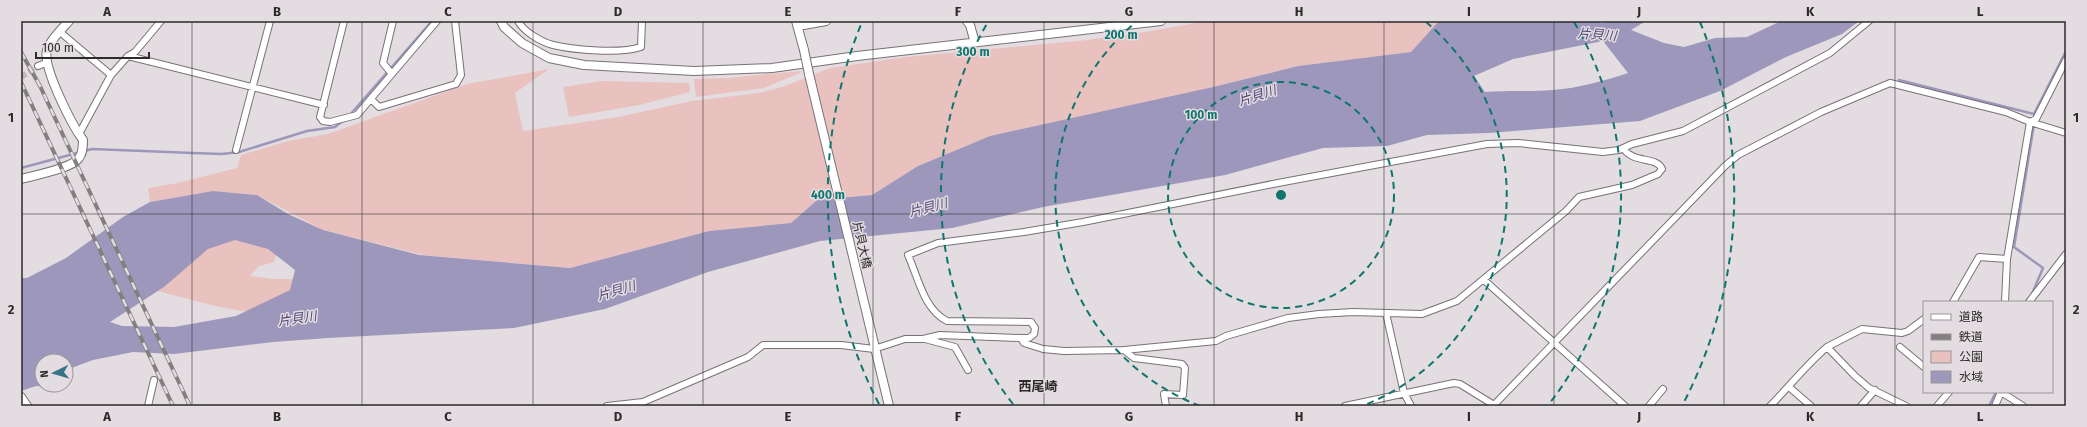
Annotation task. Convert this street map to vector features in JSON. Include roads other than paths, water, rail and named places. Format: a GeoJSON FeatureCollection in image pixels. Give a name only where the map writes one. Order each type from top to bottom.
{"type":"FeatureCollection","features":[{"type":"Feature","properties":{"kind":"street"},"geometry":{"type":"LineString","coordinates":[[21,179],[71,164],[80,158],[83,148],[83,140],[48,71],[46,63],[47,49],[69,21]]}},
{"type":"Feature","properties":{"kind":"street"},"geometry":{"type":"LineString","coordinates":[[79,134],[111,75],[128,56],[135,52],[161,21]]}},
{"type":"Feature","properties":{"kind":"street"},"geometry":{"type":"LineString","coordinates":[[236,150],[270,21]]}},
{"type":"Feature","properties":{"kind":"street"},"geometry":{"type":"LineString","coordinates":[[344,21],[320,117],[323,121],[330,122],[357,115],[437,21]]}},
{"type":"Feature","properties":{"kind":"street"},"geometry":{"type":"LineString","coordinates":[[392,74],[383,63],[393,21]]}},
{"type":"Feature","properties":{"kind":"street"},"geometry":{"type":"LineString","coordinates":[[371,99],[379,107],[456,84],[461,75],[455,21]]}},
{"type":"Feature","properties":{"kind":"street"},"geometry":{"type":"LineString","coordinates":[[501,21],[504,27],[522,43],[549,58],[584,65],[694,71],[772,68],[857,56],[1161,21]]}},
{"type":"Feature","properties":{"kind":"street"},"geometry":{"type":"LineString","coordinates":[[518,21],[520,26],[535,37],[551,45],[628,52],[641,47],[642,21]]}},
{"type":"Feature","properties":{"kind":"street"},"geometry":{"type":"LineString","coordinates":[[797,23],[826,21]]}},
{"type":"Feature","properties":{"kind":"street"},"geometry":{"type":"LineString","coordinates":[[967,21],[970,25],[975,43]]}},
{"type":"Feature","properties":{"kind":"street"},"geometry":{"type":"LineString","coordinates":[[607,406],[643,402],[748,357],[763,345],[841,345],[874,349],[905,339],[923,339],[940,335],[1029,338],[1034,334],[1035,328],[1031,322],[947,321],[939,317],[930,307],[908,255],[938,243],[1010,235],[1083,222],[1487,144],[1518,143],[1603,152],[1623,148],[1683,131],[1705,120],[1830,53],[1869,21]]}},
{"type":"Feature","properties":{"kind":"street","name":"片貝大橋"},"geometry":{"type":"LineString","coordinates":[[797,23],[871,340],[889,406]]}},
{"type":"Feature","properties":{"kind":"street"},"geometry":{"type":"LineString","coordinates":[[60,32],[111,75]]}},
{"type":"Feature","properties":{"kind":"street"},"geometry":{"type":"LineString","coordinates":[[128,56],[324,105]]}},
{"type":"Feature","properties":{"kind":"street"},"geometry":{"type":"LineString","coordinates":[[2030,122],[2036,119],[2066,60]]}},
{"type":"Feature","properties":{"kind":"street"},"geometry":{"type":"LineString","coordinates":[[38,66],[46,63]]}},
{"type":"Feature","properties":{"kind":"street"},"geometry":{"type":"LineString","coordinates":[[1345,406],[1404,392],[1454,383],[1460,384],[1494,406],[1725,166],[1738,155],[1821,112],[1890,83],[2006,112],[2030,122],[2066,133]]}},
{"type":"Feature","properties":{"kind":"street"},"geometry":{"type":"LineString","coordinates":[[2005,301],[2006,259],[2030,122]]}},
{"type":"Feature","properties":{"kind":"street"},"geometry":{"type":"LineString","coordinates":[[1021,338],[1024,343],[1043,349],[1078,352],[1124,350],[1216,341],[1226,336],[1246,332],[1288,318],[1353,312],[1422,314],[1457,301],[1566,211],[1579,196],[1632,185],[1658,174],[1662,169],[1657,163],[1636,159],[1627,155],[1623,148]]}},
{"type":"Feature","properties":{"kind":"street"},"geometry":{"type":"LineString","coordinates":[[2031,301],[2066,254]]}},
{"type":"Feature","properties":{"kind":"street"},"geometry":{"type":"LineString","coordinates":[[1954,301],[1979,257],[2006,259]]}},
{"type":"Feature","properties":{"kind":"street"},"geometry":{"type":"LineString","coordinates":[[1484,280],[1553,343],[1626,406]]}},
{"type":"Feature","properties":{"kind":"street"},"geometry":{"type":"LineString","coordinates":[[1386,313],[1404,392],[1411,406]]}},
{"type":"Feature","properties":{"kind":"street"},"geometry":{"type":"LineString","coordinates":[[1770,406],[1789,387],[1808,364],[1827,347],[1862,329],[1902,333],[1908,331],[1923,320]]}},
{"type":"Feature","properties":{"kind":"street"},"geometry":{"type":"LineString","coordinates":[[923,339],[955,347],[968,370]]}},
{"type":"Feature","properties":{"kind":"street"},"geometry":{"type":"LineString","coordinates":[[1827,347],[1855,376],[1874,390],[1906,406]]}},
{"type":"Feature","properties":{"kind":"street"},"geometry":{"type":"LineString","coordinates":[[1900,347],[1923,366]]}},
{"type":"Feature","properties":{"kind":"street"},"geometry":{"type":"LineString","coordinates":[[1124,350],[1134,358],[1182,364],[1185,368],[1183,395],[1164,394],[1166,406]]}},
{"type":"Feature","properties":{"kind":"street"},"geometry":{"type":"LineString","coordinates":[[148,406],[154,380]]}},
{"type":"Feature","properties":{"kind":"street"},"geometry":{"type":"LineString","coordinates":[[1789,387],[1810,406]]}},
{"type":"Feature","properties":{"kind":"street"},"geometry":{"type":"LineString","coordinates":[[1649,406],[1663,389]]}},
{"type":"Feature","properties":{"kind":"street"},"geometry":{"type":"LineString","coordinates":[[1861,406],[1874,390]]}},
{"type":"Feature","properties":{"kind":"street"},"geometry":{"type":"LineString","coordinates":[[1936,406],[1948,393]]}},
{"type":"Feature","properties":{"kind":"street"},"geometry":{"type":"LineString","coordinates":[[1995,406],[2001,393]]}},
{"type":"Feature","properties":{"kind":"street"},"geometry":{"type":"LineString","coordinates":[[2003,393],[2023,406]]}},
{"type":"Feature","properties":{"kind":"street"},"geometry":{"type":"LineString","coordinates":[[21,397],[27,406]]}},
{"type":"Feature","properties":{"kind":"water","name":"片貝川"},"geometry":{"type":"Polygon","coordinates":[[[1439,21],[1594,21],[1602,23],[1606,21],[1646,21],[1631,30],[1664,43],[1684,47],[1715,38],[1747,37],[1781,21],[1859,21],[1842,34],[1786,57],[1720,91],[1640,121],[1489,133],[1427,135],[1387,146],[1323,148],[1225,175],[1043,207],[952,228],[820,241],[708,272],[605,309],[514,328],[273,342],[174,354],[133,352],[93,360],[74,367],[74,353],[34,353],[34,387],[21,391],[21,278],[27,278],[66,258],[123,217],[150,202],[213,191],[257,195],[288,214],[323,230],[419,255],[570,268],[709,231],[791,223],[817,200],[872,195],[918,166],[990,136],[1213,87],[1298,66],[1411,52],[1439,21]],[[1603,41],[1513,59],[1474,76],[1485,92],[1545,91],[1591,84],[1628,73],[1603,41]],[[235,240],[208,249],[164,287],[110,322],[122,326],[174,327],[236,316],[290,290],[295,270],[268,249],[235,240]]]}},
{"type":"Feature","properties":{"kind":"waterway"},"geometry":{"type":"LineString","coordinates":[[349,116],[432,21]]}},
{"type":"Feature","properties":{"kind":"waterway"},"geometry":{"type":"LineString","coordinates":[[2034,119],[2034,114],[2066,51]]}},
{"type":"Feature","properties":{"kind":"waterway"},"geometry":{"type":"LineString","coordinates":[[1899,80],[2034,114]]}},
{"type":"Feature","properties":{"kind":"waterway"},"geometry":{"type":"LineString","coordinates":[[21,168],[92,149],[222,154],[239,152],[307,131],[335,127],[344,120]]}},
{"type":"Feature","properties":{"kind":"waterway"},"geometry":{"type":"LineString","coordinates":[[2031,296],[2043,268],[2014,247],[2034,124]]}},
{"type":"Feature","properties":{"kind":"waterway"},"geometry":{"type":"LineString","coordinates":[[1989,406],[1996,393]]}},
{"type":"Feature","properties":{"kind":"tunnel"},"geometry":{"type":"LineString","coordinates":[[21,77],[38,66]]}},
{"type":"Feature","properties":{"kind":"railway"},"geometry":{"type":"LineString","coordinates":[[21,52],[40,86],[190,406]]}},
{"type":"Feature","properties":{"kind":"railway"},"geometry":{"type":"LineString","coordinates":[[21,82],[173,406]]}},
{"type":"Feature","properties":{"kind":"district","name":"西尾崎"},"geometry":{"type":"Point","coordinates":[1038,386]}}]}
